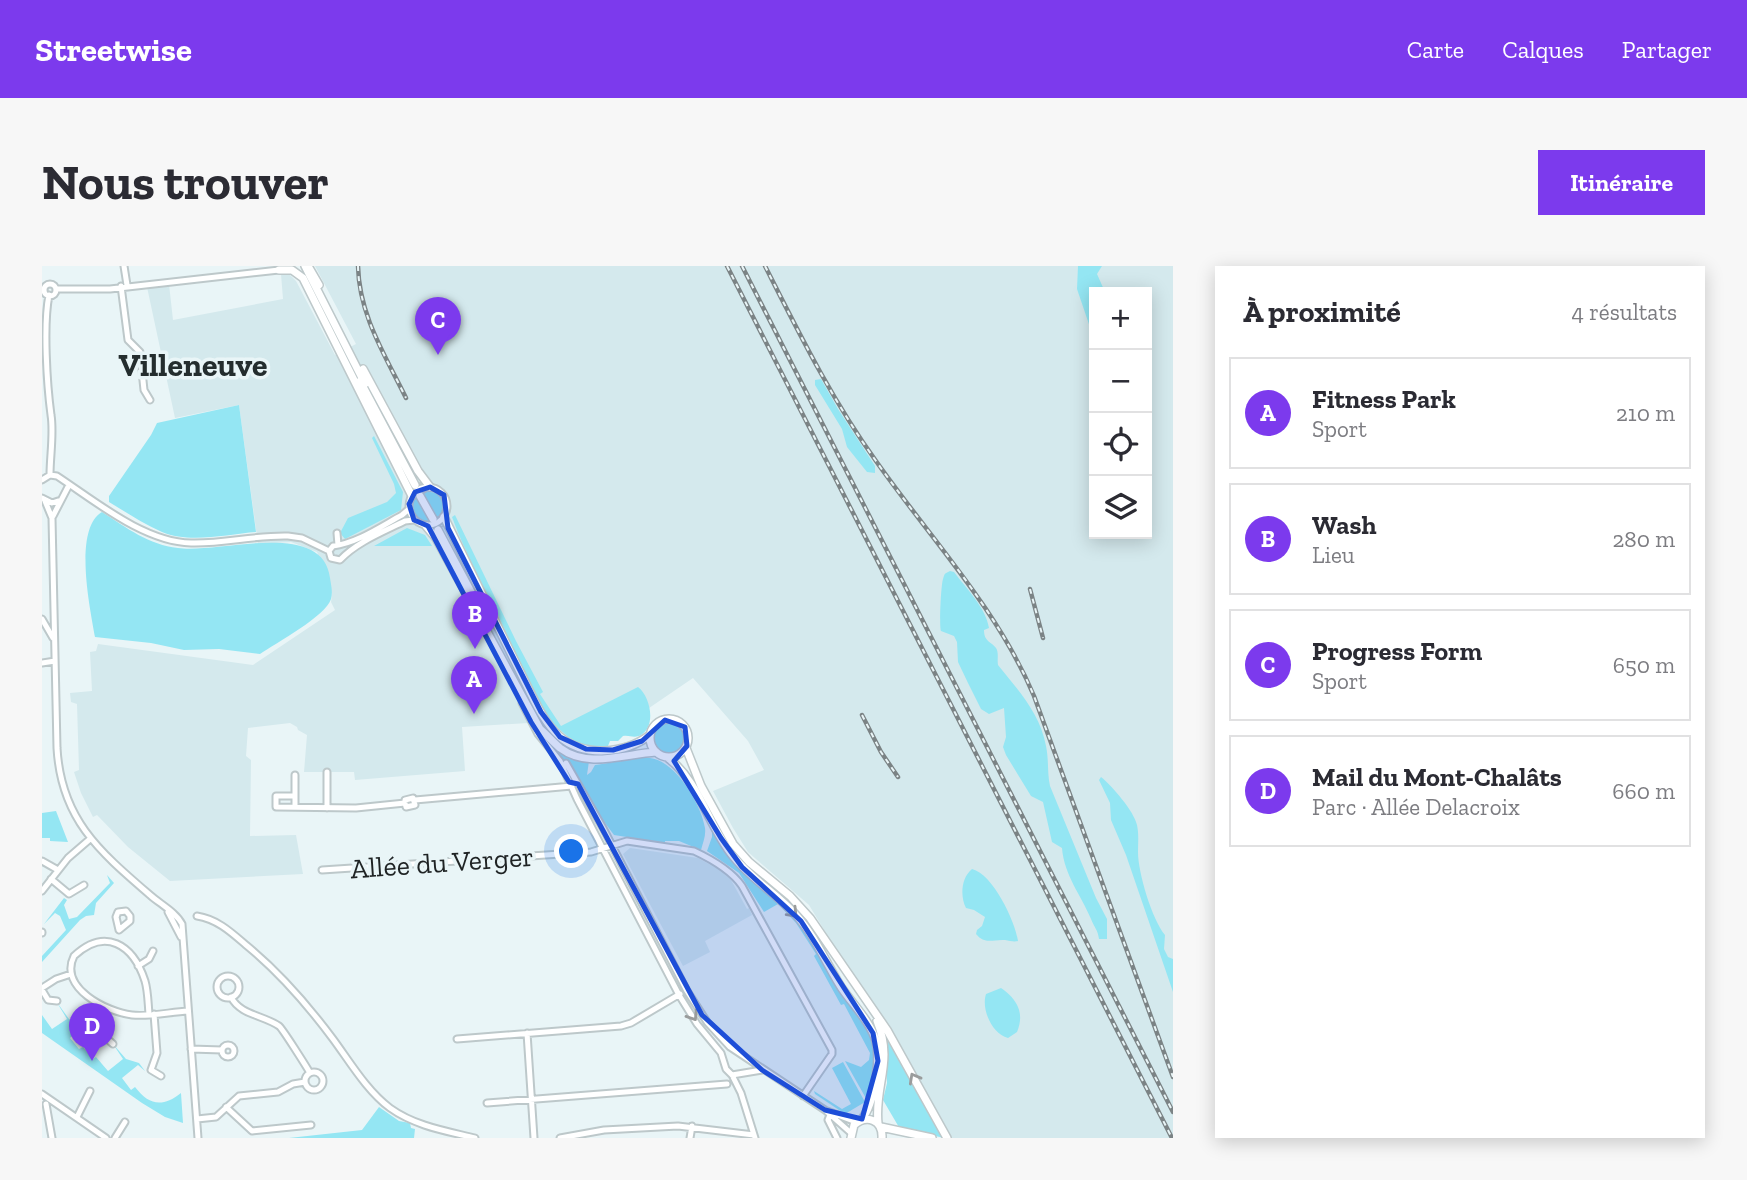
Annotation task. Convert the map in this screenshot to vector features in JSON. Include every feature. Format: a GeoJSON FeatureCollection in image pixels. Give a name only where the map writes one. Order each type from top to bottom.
{"type":"FeatureCollection","features":[{"type":"Feature","properties":{"kind":"main road"},"geometry":{"type":"LineString","coordinates":[[282,268],[295,266],[303,278],[421,493],[438,518],[529,690]]}},
{"type":"Feature","properties":{"kind":"main road"},"geometry":{"type":"LineString","coordinates":[[282,268],[292,270],[303,278],[416,484],[335,324],[314,273],[306,266]]}},
{"type":"Feature","properties":{"kind":"main road"},"geometry":{"type":"LineString","coordinates":[[335,324],[382,402],[418,471],[421,493]]}},
{"type":"Feature","properties":{"kind":"main road"},"geometry":{"type":"LineString","coordinates":[[426,526],[436,538],[540,729],[569,753],[597,760],[656,752]]}},
{"type":"Feature","properties":{"kind":"main road"},"geometry":{"type":"LineString","coordinates":[[550,738],[440,529],[549,725],[560,737],[591,750],[613,750],[637,743],[650,735]]}},
{"type":"Feature","properties":{"kind":"main road"},"geometry":{"type":"LineString","coordinates":[[851,1135],[869,1105],[877,1069],[878,1050],[873,1033],[841,987],[806,927],[742,867],[731,854],[683,771],[656,752],[650,742],[650,735],[654,727],[662,721],[675,720],[683,725],[688,733],[686,748],[701,786],[733,844],[749,862],[796,902],[817,928],[887,1030],[947,1138]]}},
{"type":"Feature","properties":{"kind":"main road"},"geometry":{"type":"LineString","coordinates":[[668,758],[678,755],[686,748]]}},
{"type":"Feature","properties":{"kind":"main road"},"geometry":{"type":"LineString","coordinates":[[817,928],[874,1017],[883,1037],[885,1058],[880,1125],[882,1138]]}},
{"type":"Feature","properties":{"kind":"main road"},"geometry":{"type":"LineString","coordinates":[[859,1120],[868,1118],[880,1125],[932,1138]]}},
{"type":"Feature","properties":{"kind":"street"},"geometry":{"type":"LineString","coordinates":[[124,266],[128,340],[140,352],[144,390],[150,400]]}},
{"type":"Feature","properties":{"kind":"street"},"geometry":{"type":"LineString","coordinates":[[49,295],[45,292],[44,283],[53,285],[56,289],[110,289],[282,268]]}},
{"type":"Feature","properties":{"kind":"street"},"geometry":{"type":"LineString","coordinates":[[49,295],[54,294],[56,289]]}},
{"type":"Feature","properties":{"kind":"street"},"geometry":{"type":"LineString","coordinates":[[49,295],[50,475]]}},
{"type":"Feature","properties":{"kind":"street"},"geometry":{"type":"LineString","coordinates":[[50,475],[61,479],[135,526],[169,541],[195,543],[288,536],[302,538],[329,551],[331,558],[336,561],[342,559],[345,553],[405,521],[414,520],[426,526],[436,524],[447,509],[446,500],[441,492],[421,493],[402,515],[331,547],[329,551]]}},
{"type":"Feature","properties":{"kind":"street"},"geometry":{"type":"LineString","coordinates":[[42,480],[50,475]]}},
{"type":"Feature","properties":{"kind":"street"},"geometry":{"type":"LineString","coordinates":[[44,500],[55,503],[62,497],[65,486],[61,479]]}},
{"type":"Feature","properties":{"kind":"street"},"geometry":{"type":"LineString","coordinates":[[52,518],[69,485]]}},
{"type":"Feature","properties":{"kind":"street"},"geometry":{"type":"LineString","coordinates":[[44,500],[52,518],[59,772],[72,811],[90,839],[166,909],[176,923],[182,939],[198,1138]]}},
{"type":"Feature","properties":{"kind":"street"},"geometry":{"type":"LineString","coordinates":[[409,509],[414,520]]}},
{"type":"Feature","properties":{"kind":"street"},"geometry":{"type":"LineString","coordinates":[[337,533],[345,553]]}},
{"type":"Feature","properties":{"kind":"street"},"geometry":{"type":"LineString","coordinates":[[44,619],[54,616]]}},
{"type":"Feature","properties":{"kind":"street"},"geometry":{"type":"LineString","coordinates":[[44,619],[54,634]]}},
{"type":"Feature","properties":{"kind":"street"},"geometry":{"type":"LineString","coordinates":[[44,619],[55,641]]}},
{"type":"Feature","properties":{"kind":"street"},"geometry":{"type":"LineString","coordinates":[[42,663],[55,661]]}},
{"type":"Feature","properties":{"kind":"street"},"geometry":{"type":"LineString","coordinates":[[519,692],[531,722],[557,756],[573,785],[603,848],[662,955],[661,961],[679,995],[718,1048],[739,1090],[754,1136],[692,1126],[631,1128],[560,1138]]}},
{"type":"Feature","properties":{"kind":"street"},"geometry":{"type":"LineString","coordinates":[[566,763],[573,785],[611,845],[687,991],[708,1022],[737,1051],[803,1096],[851,1135]]}},
{"type":"Feature","properties":{"kind":"street"},"geometry":{"type":"LineString","coordinates":[[327,772],[327,808]]}},
{"type":"Feature","properties":{"kind":"street"},"geometry":{"type":"LineString","coordinates":[[295,775],[295,807]]}},
{"type":"Feature","properties":{"kind":"street"},"geometry":{"type":"LineString","coordinates":[[295,796],[276,796],[276,807],[356,808],[405,803],[406,799],[573,785]]}},
{"type":"Feature","properties":{"kind":"street"},"geometry":{"type":"LineString","coordinates":[[42,891],[58,870],[90,839]]}},
{"type":"Feature","properties":{"kind":"street","name":"Allée du Verger"},"geometry":{"type":"LineString","coordinates":[[322,870],[591,852],[627,841],[694,851],[737,879],[832,1050],[832,1054],[803,1096]]}},
{"type":"Feature","properties":{"kind":"street"},"geometry":{"type":"LineString","coordinates":[[603,848],[611,852],[625,880],[631,885]]}},
{"type":"Feature","properties":{"kind":"street"},"geometry":{"type":"LineString","coordinates":[[42,861],[58,870]]}},
{"type":"Feature","properties":{"kind":"street"},"geometry":{"type":"LineString","coordinates":[[51,879],[69,894],[83,885]]}},
{"type":"Feature","properties":{"kind":"street"},"geometry":{"type":"LineString","coordinates":[[197,916],[211,918],[260,957],[288,984],[381,1100],[399,1114],[446,1135],[475,1138]]}},
{"type":"Feature","properties":{"kind":"street"},"geometry":{"type":"LineString","coordinates":[[114,942],[118,930]]}},
{"type":"Feature","properties":{"kind":"street"},"geometry":{"type":"LineString","coordinates":[[161,1076],[151,1070],[157,1053],[151,1014],[146,984],[138,965],[128,952],[114,942],[95,942],[72,960],[71,974],[78,987],[107,1008],[128,1015],[151,1014],[188,1011]]}},
{"type":"Feature","properties":{"kind":"street"},"geometry":{"type":"LineString","coordinates":[[138,965],[149,959],[153,951]]}},
{"type":"Feature","properties":{"kind":"street"},"geometry":{"type":"LineString","coordinates":[[57,1001],[48,999],[42,989],[56,979],[71,974]]}},
{"type":"Feature","properties":{"kind":"street"},"geometry":{"type":"LineString","coordinates":[[232,997],[239,986],[234,977],[220,979],[218,989],[223,996],[232,997],[240,1008],[282,1029],[310,1073]]}},
{"type":"Feature","properties":{"kind":"street"},"geometry":{"type":"LineString","coordinates":[[457,1039],[626,1025],[687,991]]}},
{"type":"Feature","properties":{"kind":"street"},"geometry":{"type":"LineString","coordinates":[[107,1008],[97,1030],[113,1044]]}},
{"type":"Feature","properties":{"kind":"street"},"geometry":{"type":"LineString","coordinates":[[527,1033],[534,1138]]}},
{"type":"Feature","properties":{"kind":"street"},"geometry":{"type":"LineString","coordinates":[[191,1049],[222,1050]]}},
{"type":"Feature","properties":{"kind":"street"},"geometry":{"type":"LineString","coordinates":[[724,1062],[729,1054],[737,1051]]}},
{"type":"Feature","properties":{"kind":"street"},"geometry":{"type":"LineString","coordinates":[[730,1074],[762,1070]]}},
{"type":"Feature","properties":{"kind":"street"},"geometry":{"type":"LineString","coordinates":[[305,1082],[314,1090],[320,1088],[323,1083],[323,1077],[318,1073],[310,1073]]}},
{"type":"Feature","properties":{"kind":"street"},"geometry":{"type":"LineString","coordinates":[[305,1082],[310,1073]]}},
{"type":"Feature","properties":{"kind":"street"},"geometry":{"type":"LineString","coordinates":[[727,1084],[730,1074]]}},
{"type":"Feature","properties":{"kind":"street"},"geometry":{"type":"LineString","coordinates":[[197,1119],[214,1118],[242,1095],[278,1091],[305,1082]]}},
{"type":"Feature","properties":{"kind":"street"},"geometry":{"type":"LineString","coordinates":[[487,1103],[727,1084],[739,1090]]}},
{"type":"Feature","properties":{"kind":"street"},"geometry":{"type":"LineString","coordinates":[[77,1116],[90,1091]]}},
{"type":"Feature","properties":{"kind":"street"},"geometry":{"type":"LineString","coordinates":[[42,1094],[47,1103],[52,1138]]}},
{"type":"Feature","properties":{"kind":"street"},"geometry":{"type":"LineString","coordinates":[[47,1103],[77,1116],[106,1138]]}},
{"type":"Feature","properties":{"kind":"street"},"geometry":{"type":"LineString","coordinates":[[226,1107],[252,1131],[311,1125]]}},
{"type":"Feature","properties":{"kind":"street"},"geometry":{"type":"LineString","coordinates":[[828,1116],[859,1120]]}},
{"type":"Feature","properties":{"kind":"street"},"geometry":{"type":"LineString","coordinates":[[828,1116],[837,1138]]}},
{"type":"Feature","properties":{"kind":"street"},"geometry":{"type":"LineString","coordinates":[[115,1138],[125,1122]]}},
{"type":"Feature","properties":{"kind":"street"},"geometry":{"type":"LineString","coordinates":[[419,1131],[423,1124]]}},
{"type":"Feature","properties":{"kind":"street"},"geometry":{"type":"LineString","coordinates":[[690,1138],[692,1126]]}},
{"type":"Feature","properties":{"kind":"highlighted area"},"geometry":{"type":"Polygon","coordinates":[[[430,487],[444,495],[448,528],[541,712],[560,737],[586,749],[613,750],[642,741],[665,720],[685,727],[687,746],[674,761],[721,838],[742,867],[801,921],[873,1033],[878,1061],[862,1119],[825,1110],[762,1070],[702,1015],[578,784],[569,782],[531,722],[428,526],[414,520],[409,504],[415,492],[430,487]]]}},
{"type":"Feature","properties":{"kind":"shaded area"},"geometry":{"type":"Polygon","coordinates":[[[315,266],[1173,266],[1173,1138],[950,1138],[809,905],[748,852],[733,828],[713,791],[764,770],[748,741],[693,678],[592,747],[574,743],[544,714],[528,723],[462,727],[465,771],[355,780],[354,772],[304,772],[307,735],[297,727],[290,723],[248,728],[246,756],[251,760],[250,836],[296,835],[303,874],[170,881],[128,847],[97,815],[93,817],[74,772],[79,770],[77,704],[71,702],[70,693],[92,691],[90,652],[96,651],[98,644],[253,665],[335,610],[317,552],[291,542],[258,544],[239,405],[175,418],[147,287],[169,284],[173,320],[283,299],[281,274],[288,273],[296,281],[335,355],[356,344],[315,266]]]}},
{"type":"Feature","properties":{"kind":"shaded area"},"geometry":{"type":"Polygon","coordinates":[[[1078,266],[1102,266],[1097,274],[1103,287],[1089,287],[1089,324],[1077,289],[1078,266]]]}},
{"type":"Feature","properties":{"kind":"shaded area"},"geometry":{"type":"Polygon","coordinates":[[[821,379],[875,466],[875,473],[867,472],[847,447],[842,429],[815,385],[815,380],[821,379]]]}},
{"type":"Feature","properties":{"kind":"shaded area"},"geometry":{"type":"Polygon","coordinates":[[[239,405],[256,532],[197,538],[173,536],[109,502],[109,496],[157,423],[239,405]]]}},
{"type":"Feature","properties":{"kind":"shaded area"},"geometry":{"type":"Polygon","coordinates":[[[374,436],[403,492],[401,510],[345,539],[340,533],[348,518],[387,502],[396,493],[372,438],[374,436]]]}},
{"type":"Feature","properties":{"kind":"shaded area"},"geometry":{"type":"Polygon","coordinates":[[[424,491],[436,493],[444,502],[442,515],[432,522],[421,521],[413,511],[414,498],[424,491]]]}},
{"type":"Feature","properties":{"kind":"shaded area"},"geometry":{"type":"Polygon","coordinates":[[[102,512],[138,535],[178,548],[266,543],[289,544],[309,549],[323,560],[330,578],[331,599],[311,621],[260,654],[219,649],[184,650],[151,643],[95,637],[87,589],[86,551],[93,521],[102,512]]]}},
{"type":"Feature","properties":{"kind":"shaded area"},"geometry":{"type":"Polygon","coordinates":[[[455,515],[543,692],[540,694],[561,726],[638,687],[649,705],[650,720],[645,732],[637,737],[623,736],[618,741],[610,741],[608,746],[594,747],[570,738],[550,719],[528,682],[470,560],[452,517],[455,515]]]}},
{"type":"Feature","properties":{"kind":"shaded area"},"geometry":{"type":"Polygon","coordinates":[[[407,528],[425,535],[432,546],[374,546],[407,528]]]}},
{"type":"Feature","properties":{"kind":"shaded area"},"geometry":{"type":"Polygon","coordinates":[[[954,572],[980,606],[989,628],[984,630],[985,637],[997,650],[998,665],[1027,702],[1039,723],[1046,746],[1050,786],[1107,919],[1107,939],[1099,939],[1069,876],[1062,848],[1052,842],[1043,802],[1031,796],[1006,755],[1003,747],[1006,737],[1004,708],[989,714],[981,709],[958,662],[954,636],[941,631],[942,583],[945,574],[954,572]]]}},
{"type":"Feature","properties":{"kind":"shaded area"},"geometry":{"type":"Polygon","coordinates":[[[534,722],[550,741],[589,761],[587,775],[595,765],[637,758],[650,758],[669,767],[686,785],[703,818],[705,831],[701,850],[679,841],[665,843],[614,835],[599,815],[570,762],[562,762],[534,722]]]}},
{"type":"Feature","properties":{"kind":"shaded area"},"geometry":{"type":"Polygon","coordinates":[[[669,722],[680,727],[685,738],[680,749],[669,754],[658,749],[653,738],[658,727],[669,722]]]}},
{"type":"Feature","properties":{"kind":"shaded area"},"geometry":{"type":"Polygon","coordinates":[[[1101,777],[1116,792],[1135,819],[1143,883],[1155,918],[1165,935],[1164,949],[1168,957],[1173,959],[1173,992],[1126,855],[1111,820],[1110,803],[1099,780],[1101,777]]]}},
{"type":"Feature","properties":{"kind":"shaded area"},"geometry":{"type":"Polygon","coordinates":[[[56,811],[68,842],[42,838],[42,813],[56,811]]]}},
{"type":"Feature","properties":{"kind":"shaded area"},"geometry":{"type":"Polygon","coordinates":[[[712,827],[722,845],[799,921],[866,1025],[875,1054],[868,1102],[845,1061],[861,1067],[869,1060],[870,1053],[814,956],[816,954],[796,923],[778,904],[764,912],[739,873],[707,851],[712,827]]]}},
{"type":"Feature","properties":{"kind":"shaded area"},"geometry":{"type":"Polygon","coordinates":[[[630,848],[698,858],[720,870],[731,880],[752,915],[705,941],[710,952],[683,966],[623,854],[630,848]]]}},
{"type":"Feature","properties":{"kind":"shaded area"},"geometry":{"type":"Polygon","coordinates":[[[972,869],[988,880],[1002,899],[1018,941],[986,940],[976,934],[985,917],[966,908],[962,893],[966,877],[972,869]]]}},
{"type":"Feature","properties":{"kind":"shaded area"},"geometry":{"type":"Polygon","coordinates":[[[107,875],[114,883],[96,903],[94,915],[80,920],[42,962],[42,956],[66,930],[60,916],[55,913],[44,924],[64,898],[67,900],[64,905],[69,919],[77,917],[110,883],[107,875]]]}},
{"type":"Feature","properties":{"kind":"shaded area"},"geometry":{"type":"Polygon","coordinates":[[[1001,988],[1015,1002],[1020,1013],[1017,1032],[1008,1038],[997,1032],[985,1007],[986,994],[1001,988]]]}},
{"type":"Feature","properties":{"kind":"shaded area"},"geometry":{"type":"Polygon","coordinates":[[[56,1001],[69,1019],[93,1029],[84,1026],[70,1038],[79,1049],[83,1047],[93,1059],[96,1057],[108,1071],[123,1059],[113,1044],[126,1059],[139,1063],[145,1071],[138,1065],[122,1078],[131,1090],[135,1087],[145,1098],[156,1102],[168,1101],[181,1093],[183,1123],[165,1117],[142,1103],[42,1033],[42,1015],[52,1029],[67,1019],[56,1001]]]}},
{"type":"Feature","properties":{"kind":"shaded area"},"geometry":{"type":"Polygon","coordinates":[[[884,1029],[945,1138],[900,1129],[883,1100],[887,1083],[884,1029]]]}},
{"type":"Feature","properties":{"kind":"shaded area"},"geometry":{"type":"Polygon","coordinates":[[[843,1062],[865,1102],[845,1114],[814,1091],[842,1109],[851,1104],[832,1068],[843,1062]]]}},
{"type":"Feature","properties":{"kind":"shaded area"},"geometry":{"type":"Polygon","coordinates":[[[379,1107],[399,1121],[410,1123],[411,1128],[415,1129],[414,1138],[289,1138],[362,1130],[379,1107]]]}},
{"type":"Feature","properties":{"kind":"tunnel"},"geometry":{"type":"LineString","coordinates":[[418,483],[424,494]]}},
{"type":"Feature","properties":{"kind":"tunnel"},"geometry":{"type":"LineString","coordinates":[[436,517],[441,528]]}},
{"type":"Feature","properties":{"kind":"railway"},"geometry":{"type":"LineString","coordinates":[[358,266],[359,284],[368,318],[406,398]]}},
{"type":"Feature","properties":{"kind":"railway"},"geometry":{"type":"LineString","coordinates":[[727,266],[1172,1138]]}},
{"type":"Feature","properties":{"kind":"railway"},"geometry":{"type":"LineString","coordinates":[[742,266],[1173,1112]]}},
{"type":"Feature","properties":{"kind":"railway"},"geometry":{"type":"LineString","coordinates":[[765,266],[845,414],[897,490],[982,603],[1019,664],[1034,696],[1173,1077]]}},
{"type":"Feature","properties":{"kind":"railway"},"geometry":{"type":"LineString","coordinates":[[1030,589],[1043,638]]}},
{"type":"Feature","properties":{"kind":"railway"},"geometry":{"type":"LineString","coordinates":[[862,715],[881,752],[898,777]]}},
{"type":"Feature","properties":{"kind":"place","name":"Progress Form"},"geometry":{"type":"Point","coordinates":[438,355]}},
{"type":"Feature","properties":{"kind":"place","name":"Wash"},"geometry":{"type":"Point","coordinates":[475,649]}},
{"type":"Feature","properties":{"kind":"place","name":"Fitness Park"},"geometry":{"type":"Point","coordinates":[474,714]}},
{"type":"Feature","properties":{"kind":"place","name":"Mail du Mont-Chalâts"},"geometry":{"type":"Point","coordinates":[92,1061]}},
{"type":"Feature","properties":{"kind":"district","name":"Villeneuve"},"geometry":{"type":"Point","coordinates":[193,365]}}]}
